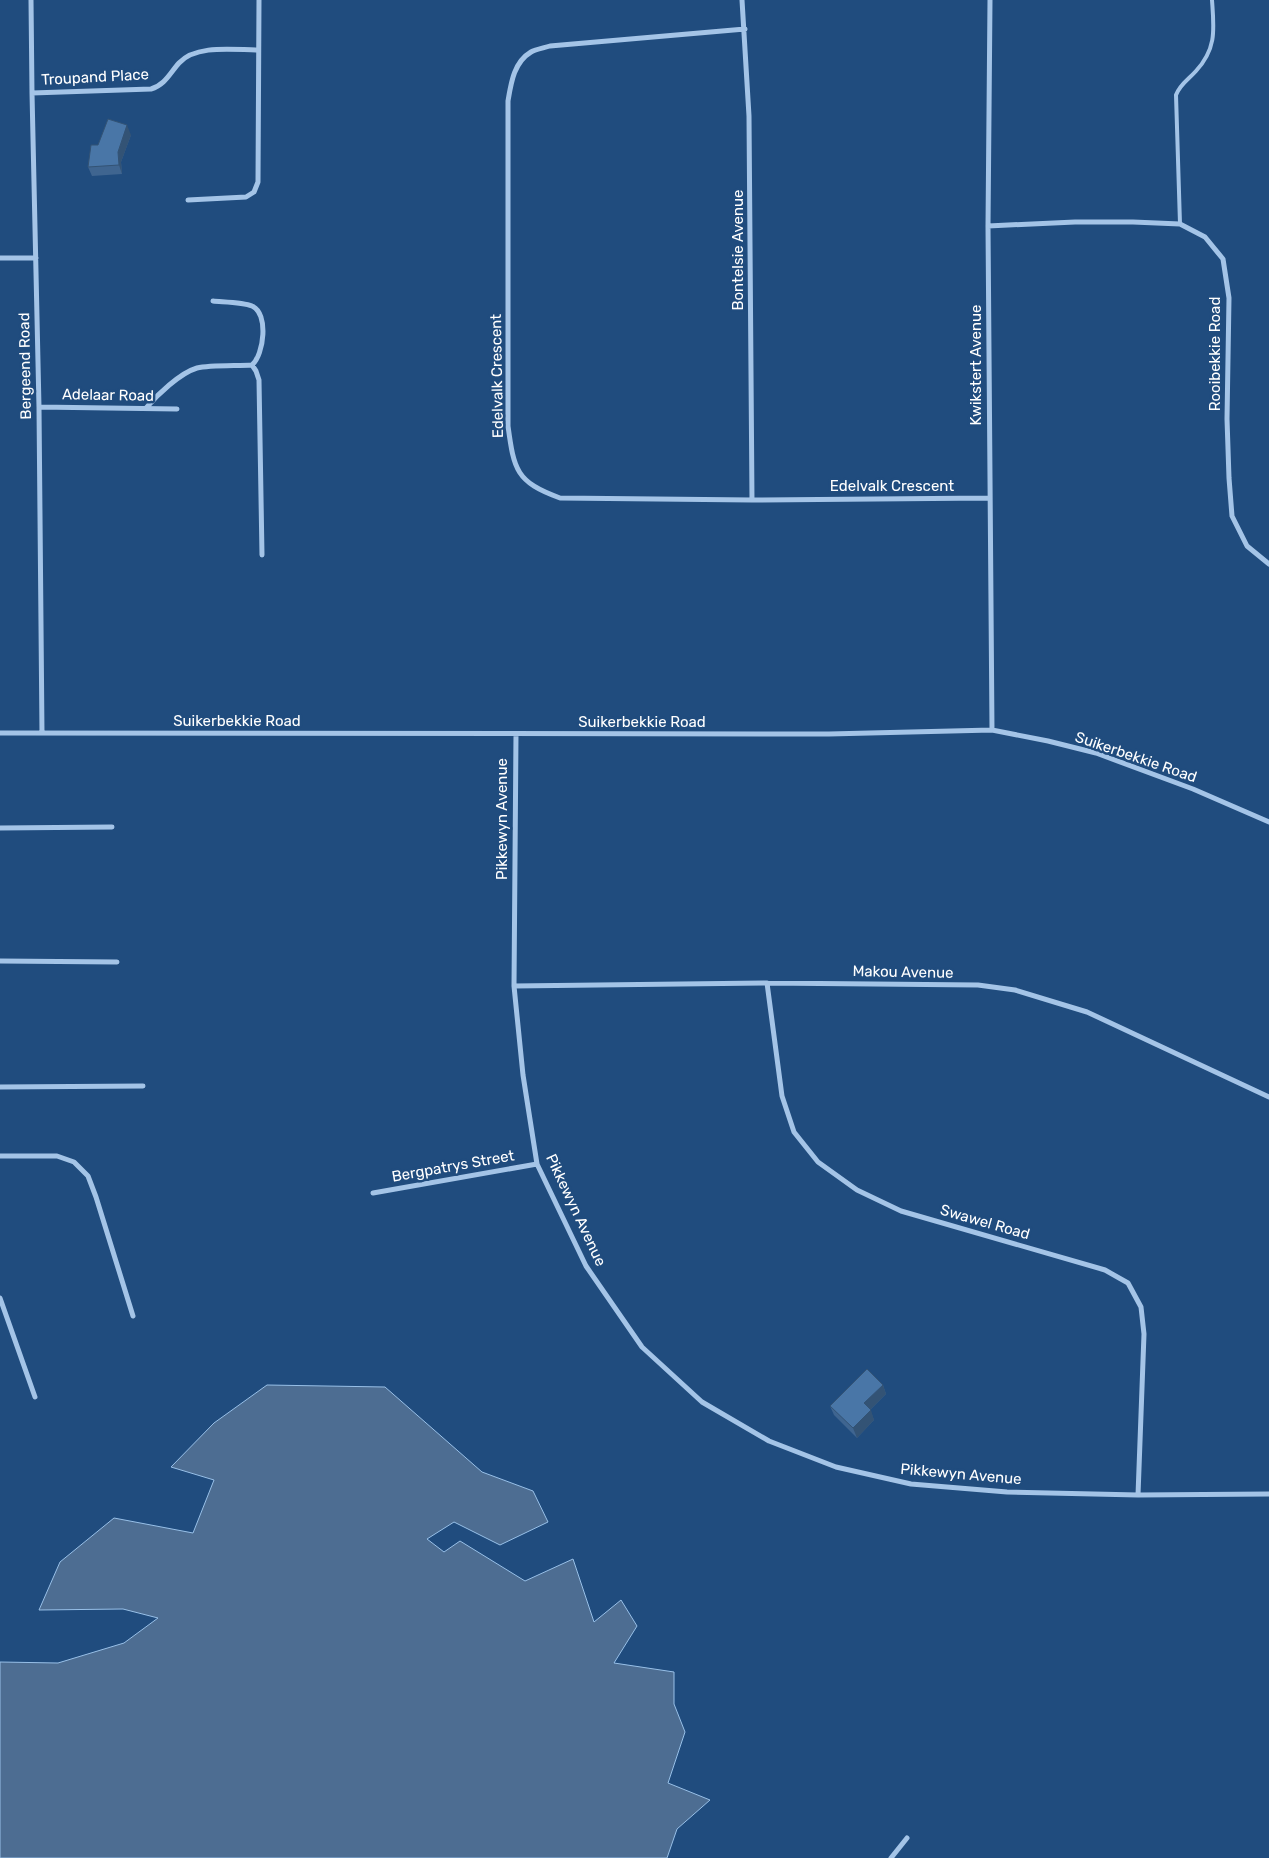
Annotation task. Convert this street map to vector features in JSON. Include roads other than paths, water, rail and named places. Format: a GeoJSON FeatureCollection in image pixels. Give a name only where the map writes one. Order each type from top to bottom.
{"type":"FeatureCollection","features":[{"type":"Feature","properties":{"kind":"street","name":"Bergeend Road"},"geometry":{"type":"LineString","coordinates":[[31,0],[39,407],[42,732]]}},
{"type":"Feature","properties":{"kind":"street"},"geometry":{"type":"LineString","coordinates":[[188,200],[246,197],[254,192],[258,182],[259,0]]}},
{"type":"Feature","properties":{"kind":"street","name":"Bontelsie Avenue"},"geometry":{"type":"LineString","coordinates":[[742,0],[749,116],[752,500]]}},
{"type":"Feature","properties":{"kind":"street","name":"Kwikstert Avenue"},"geometry":{"type":"LineString","coordinates":[[990,0],[988,226],[992,730]]}},
{"type":"Feature","properties":{"kind":"street","name":"Edelvalk Crescent"},"geometry":{"type":"LineString","coordinates":[[745,29],[550,46],[531,52],[520,61],[512,78],[508,101],[508,426],[512,456],[522,477],[538,490],[560,498],[752,500],[989,498]]}},
{"type":"Feature","properties":{"kind":"street","name":"Troupand Place"},"geometry":{"type":"LineString","coordinates":[[32,93],[151,89],[160,86],[180,61],[190,53],[207,50],[258,50]]}},
{"type":"Feature","properties":{"kind":"street","name":"Rooibekkie Road"},"geometry":{"type":"LineString","coordinates":[[988,226],[1076,222],[1180,224],[1205,237],[1223,259],[1229,298],[1227,419],[1232,516],[1247,546],[1269,564]]}},
{"type":"Feature","properties":{"kind":"street"},"geometry":{"type":"LineString","coordinates":[[0,258],[36,258]]}},
{"type":"Feature","properties":{"kind":"street"},"geometry":{"type":"LineString","coordinates":[[146,408],[153,399],[182,375],[198,368],[252,365],[257,361],[262,348],[263,326],[258,310],[251,305],[213,302]]}},
{"type":"Feature","properties":{"kind":"street"},"geometry":{"type":"LineString","coordinates":[[252,365],[260,380],[262,555]]}},
{"type":"Feature","properties":{"kind":"street","name":"Adelaar Road"},"geometry":{"type":"LineString","coordinates":[[39,407],[177,409]]}},
{"type":"Feature","properties":{"kind":"street","name":"Suikerbekkie Road"},"geometry":{"type":"LineString","coordinates":[[0,733],[828,734],[992,730],[1096,753],[1193,789],[1269,822]]}},
{"type":"Feature","properties":{"kind":"street","name":"Pikkewyn Avenue"},"geometry":{"type":"LineString","coordinates":[[516,734],[514,986],[523,1075],[537,1164],[586,1266],[642,1347],[702,1402],[769,1441],[836,1467],[911,1484],[1007,1492],[1138,1495],[1269,1494]]}},
{"type":"Feature","properties":{"kind":"street"},"geometry":{"type":"LineString","coordinates":[[0,828],[112,828]]}},
{"type":"Feature","properties":{"kind":"street"},"geometry":{"type":"LineString","coordinates":[[0,961],[117,962]]}},
{"type":"Feature","properties":{"kind":"street","name":"Makou Avenue"},"geometry":{"type":"LineString","coordinates":[[514,986],[766,983],[978,985],[1015,990],[1087,1012],[1269,1097]]}},
{"type":"Feature","properties":{"kind":"street","name":"Swawel Road"},"geometry":{"type":"LineString","coordinates":[[766,983],[782,1096],[794,1132],[818,1162],[856,1190],[901,1210],[1105,1270],[1128,1284],[1141,1307],[1144,1334],[1138,1495]]}},
{"type":"Feature","properties":{"kind":"street"},"geometry":{"type":"LineString","coordinates":[[0,1087],[143,1086]]}},
{"type":"Feature","properties":{"kind":"street"},"geometry":{"type":"LineString","coordinates":[[0,1156],[57,1156],[74,1162],[88,1176],[133,1316]]}},
{"type":"Feature","properties":{"kind":"street","name":"Bergpatrys Street"},"geometry":{"type":"LineString","coordinates":[[374,1193],[537,1164]]}},
{"type":"Feature","properties":{"kind":"street"},"geometry":{"type":"LineString","coordinates":[[0,1298],[35,1397]]}},
{"type":"Feature","properties":{"kind":"street"},"geometry":{"type":"LineString","coordinates":[[891,1858],[907,1838]]}},
{"type":"Feature","properties":{"kind":"lane"},"geometry":{"type":"LineString","coordinates":[[1180,224],[1176,96],[1180,86],[1196,71],[1212,47],[1214,35],[1212,0]]}},
{"type":"Feature","properties":{"kind":"water"},"geometry":{"type":"Polygon","coordinates":[[[267,1385],[385,1387],[482,1472],[533,1491],[548,1522],[500,1545],[454,1522],[427,1539],[444,1552],[460,1541],[525,1581],[573,1559],[594,1622],[621,1600],[637,1626],[614,1663],[674,1672],[674,1704],[685,1732],[668,1783],[710,1800],[677,1829],[667,1858],[0,1858],[0,1662],[58,1663],[124,1643],[158,1618],[123,1609],[39,1610],[60,1562],[114,1518],[193,1533],[214,1480],[171,1467],[214,1423],[267,1385]]]}}]}
